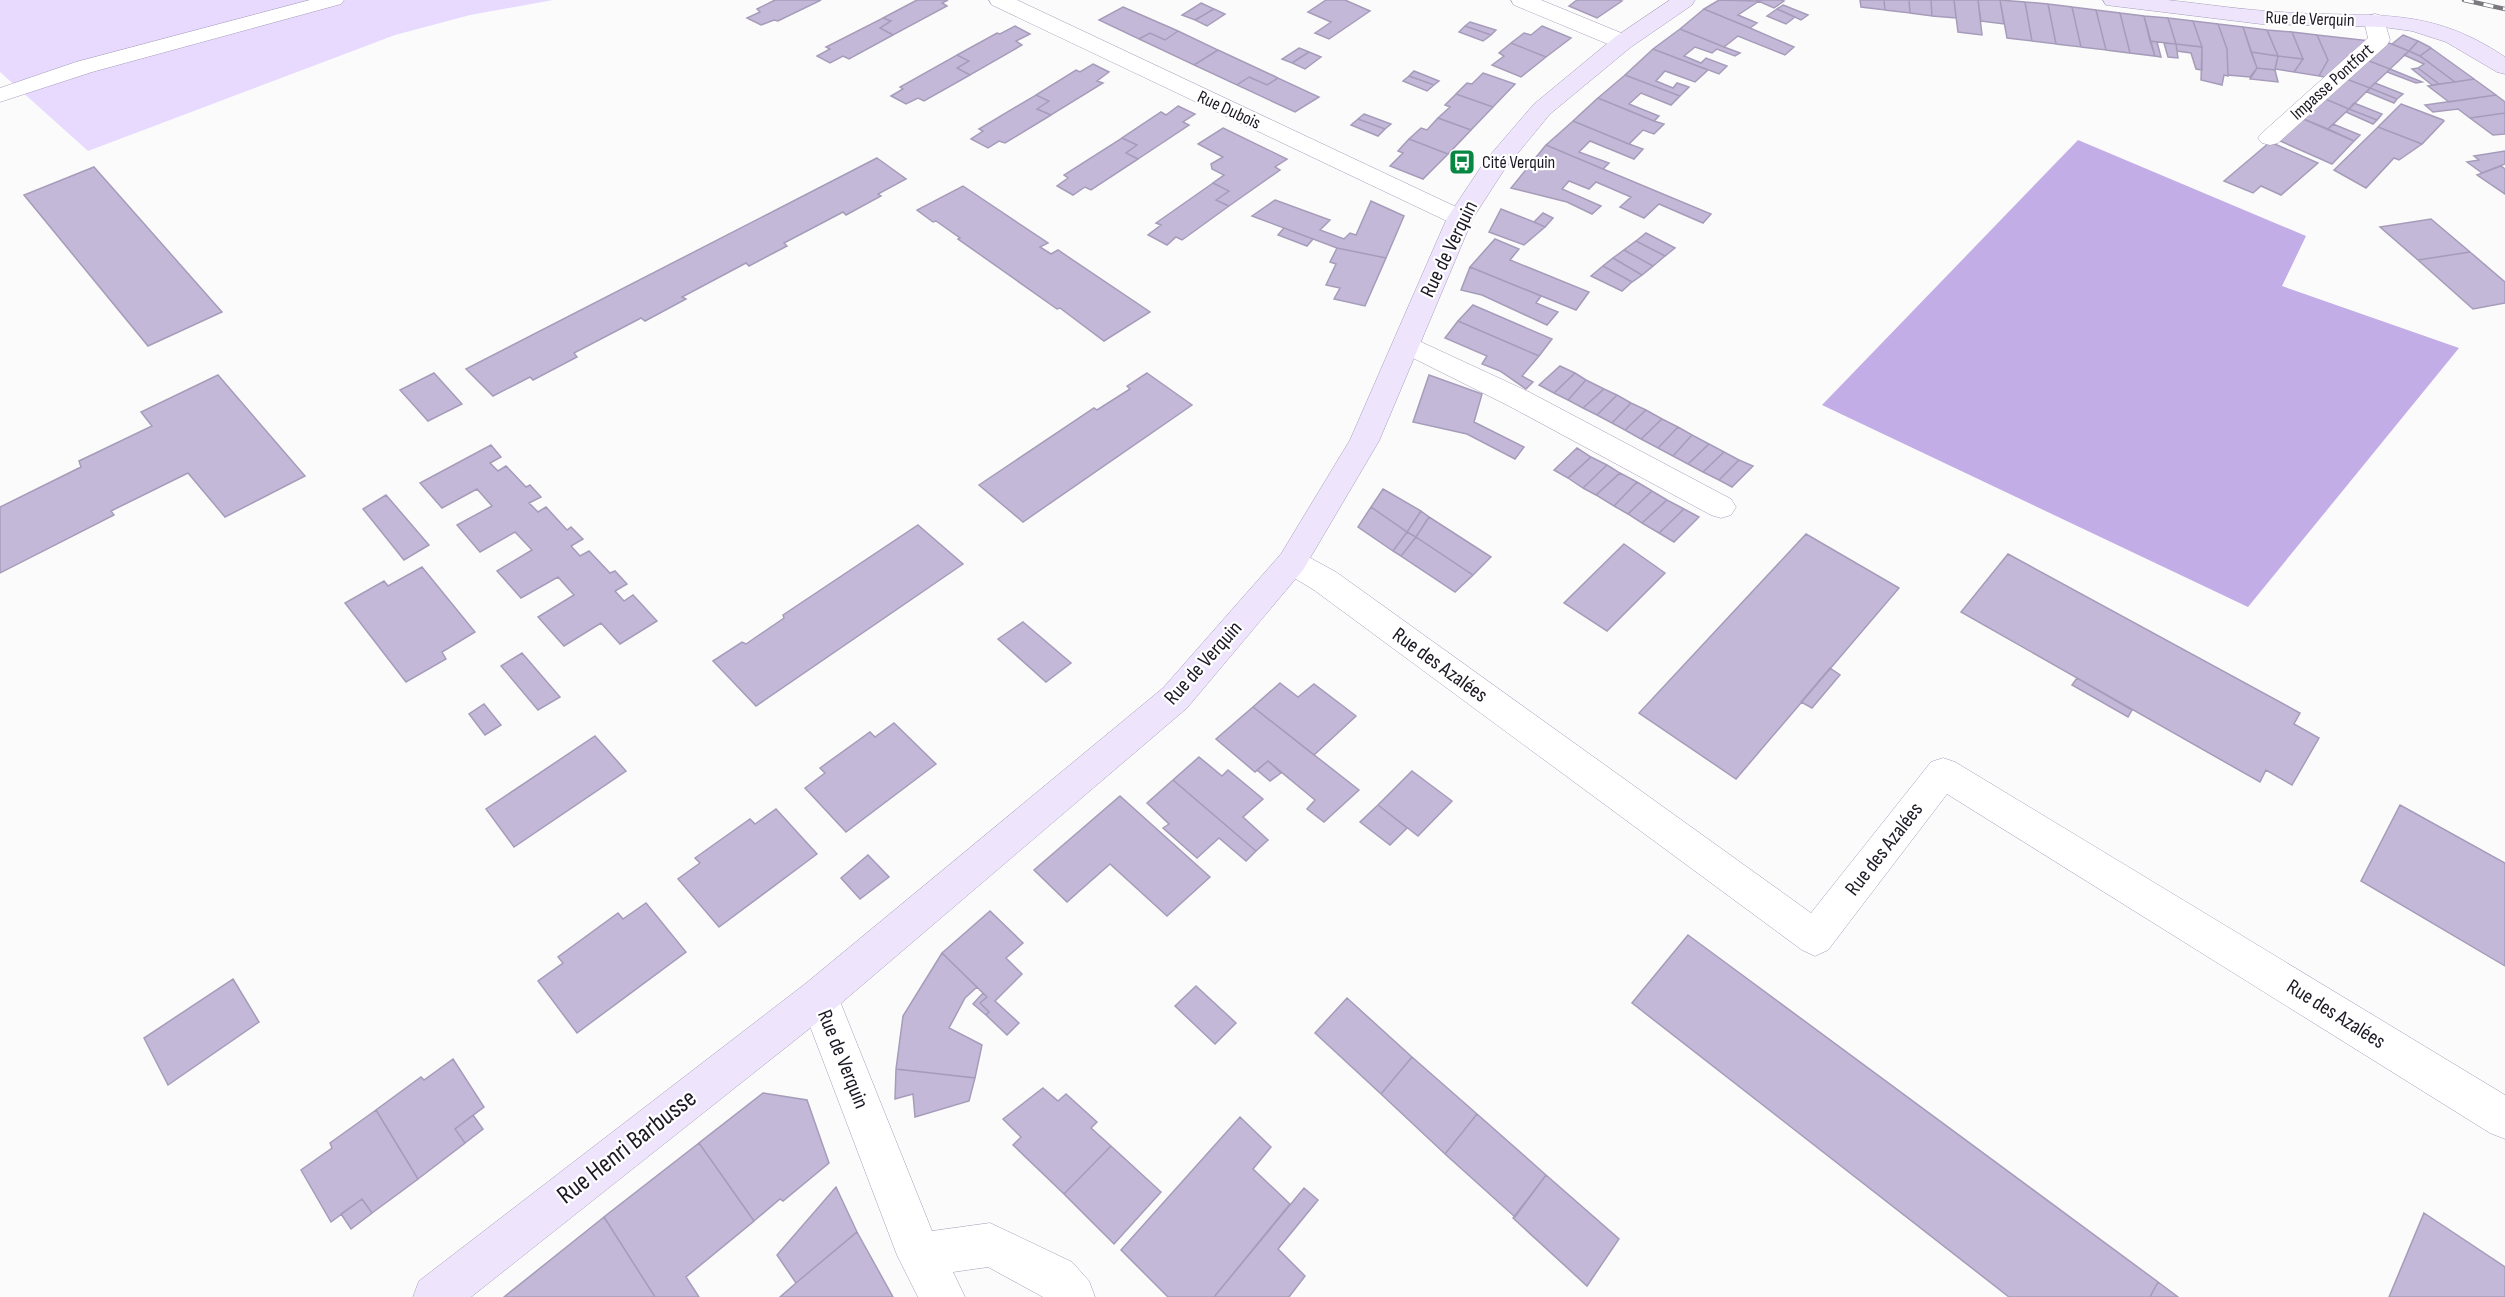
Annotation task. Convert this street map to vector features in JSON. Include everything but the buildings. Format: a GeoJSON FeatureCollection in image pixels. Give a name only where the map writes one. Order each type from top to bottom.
{"type":"FeatureCollection","features":[{"type":"Feature","properties":{"kind":"street","name":"Rue Dubois"},"geometry":{"type":"LineString","coordinates":[[999,0],[1040,10],[1460,218]]}},
{"type":"Feature","properties":{"kind":"street"},"geometry":{"type":"LineString","coordinates":[[1522,0],[1623,42]]}},
{"type":"Feature","properties":{"kind":"street","name":"Rue de Verquin"},"geometry":{"type":"LineString","coordinates":[[943,1297],[919,1255],[819,997],[1175,698],[1292,562],[1364,441],[1460,218],[1494,166],[1542,109],[1623,42],[1684,0]]}},
{"type":"Feature","properties":{"kind":"street","name":"Rue de Verquin"},"geometry":{"type":"LineString","coordinates":[[2114,0],[2281,19],[2396,22],[2435,30],[2478,48],[2505,67]]}},
{"type":"Feature","properties":{"kind":"street","name":"Impasse Pontfort"},"geometry":{"type":"LineString","coordinates":[[2270,138],[2379,40],[2374,21]]}},
{"type":"Feature","properties":{"kind":"street","name":"Rue des Azalées"},"geometry":{"type":"LineString","coordinates":[[1292,562],[1325,581],[1815,938],[1943,772],[2505,1118]]}},
{"type":"Feature","properties":{"kind":"street","name":"Rue Henri Barbusse"},"geometry":{"type":"LineString","coordinates":[[435,1297],[819,997]]}},
{"type":"Feature","properties":{"kind":"street"},"geometry":{"type":"LineString","coordinates":[[919,1255],[990,1245],[1056,1278],[1073,1297]]}},
{"type":"Feature","properties":{"kind":"lane"},"geometry":{"type":"LineString","coordinates":[[0,95],[84,67],[334,0]]}},
{"type":"Feature","properties":{"kind":"lane"},"geometry":{"type":"LineString","coordinates":[[1406,344],[1519,399],[1721,507]]}},
{"type":"Feature","properties":{"kind":"shaded area"},"geometry":{"type":"Polygon","coordinates":[[[0,0],[553,0],[470,15],[395,35],[88,151],[0,72],[0,0]]]}},
{"type":"Feature","properties":{"kind":"shaded area"},"geometry":{"type":"Polygon","coordinates":[[[2078,140],[2306,236],[2282,286],[2459,348],[2248,607],[1822,405],[2078,140]]]}},
{"type":"Feature","properties":{"kind":"railway"},"geometry":{"type":"LineString","coordinates":[[2464,0],[2505,9]]}},
{"type":"Feature","properties":{"kind":"place","name":"Cité Verquin"},"geometry":{"type":"Point","coordinates":[1462,162]}}]}
